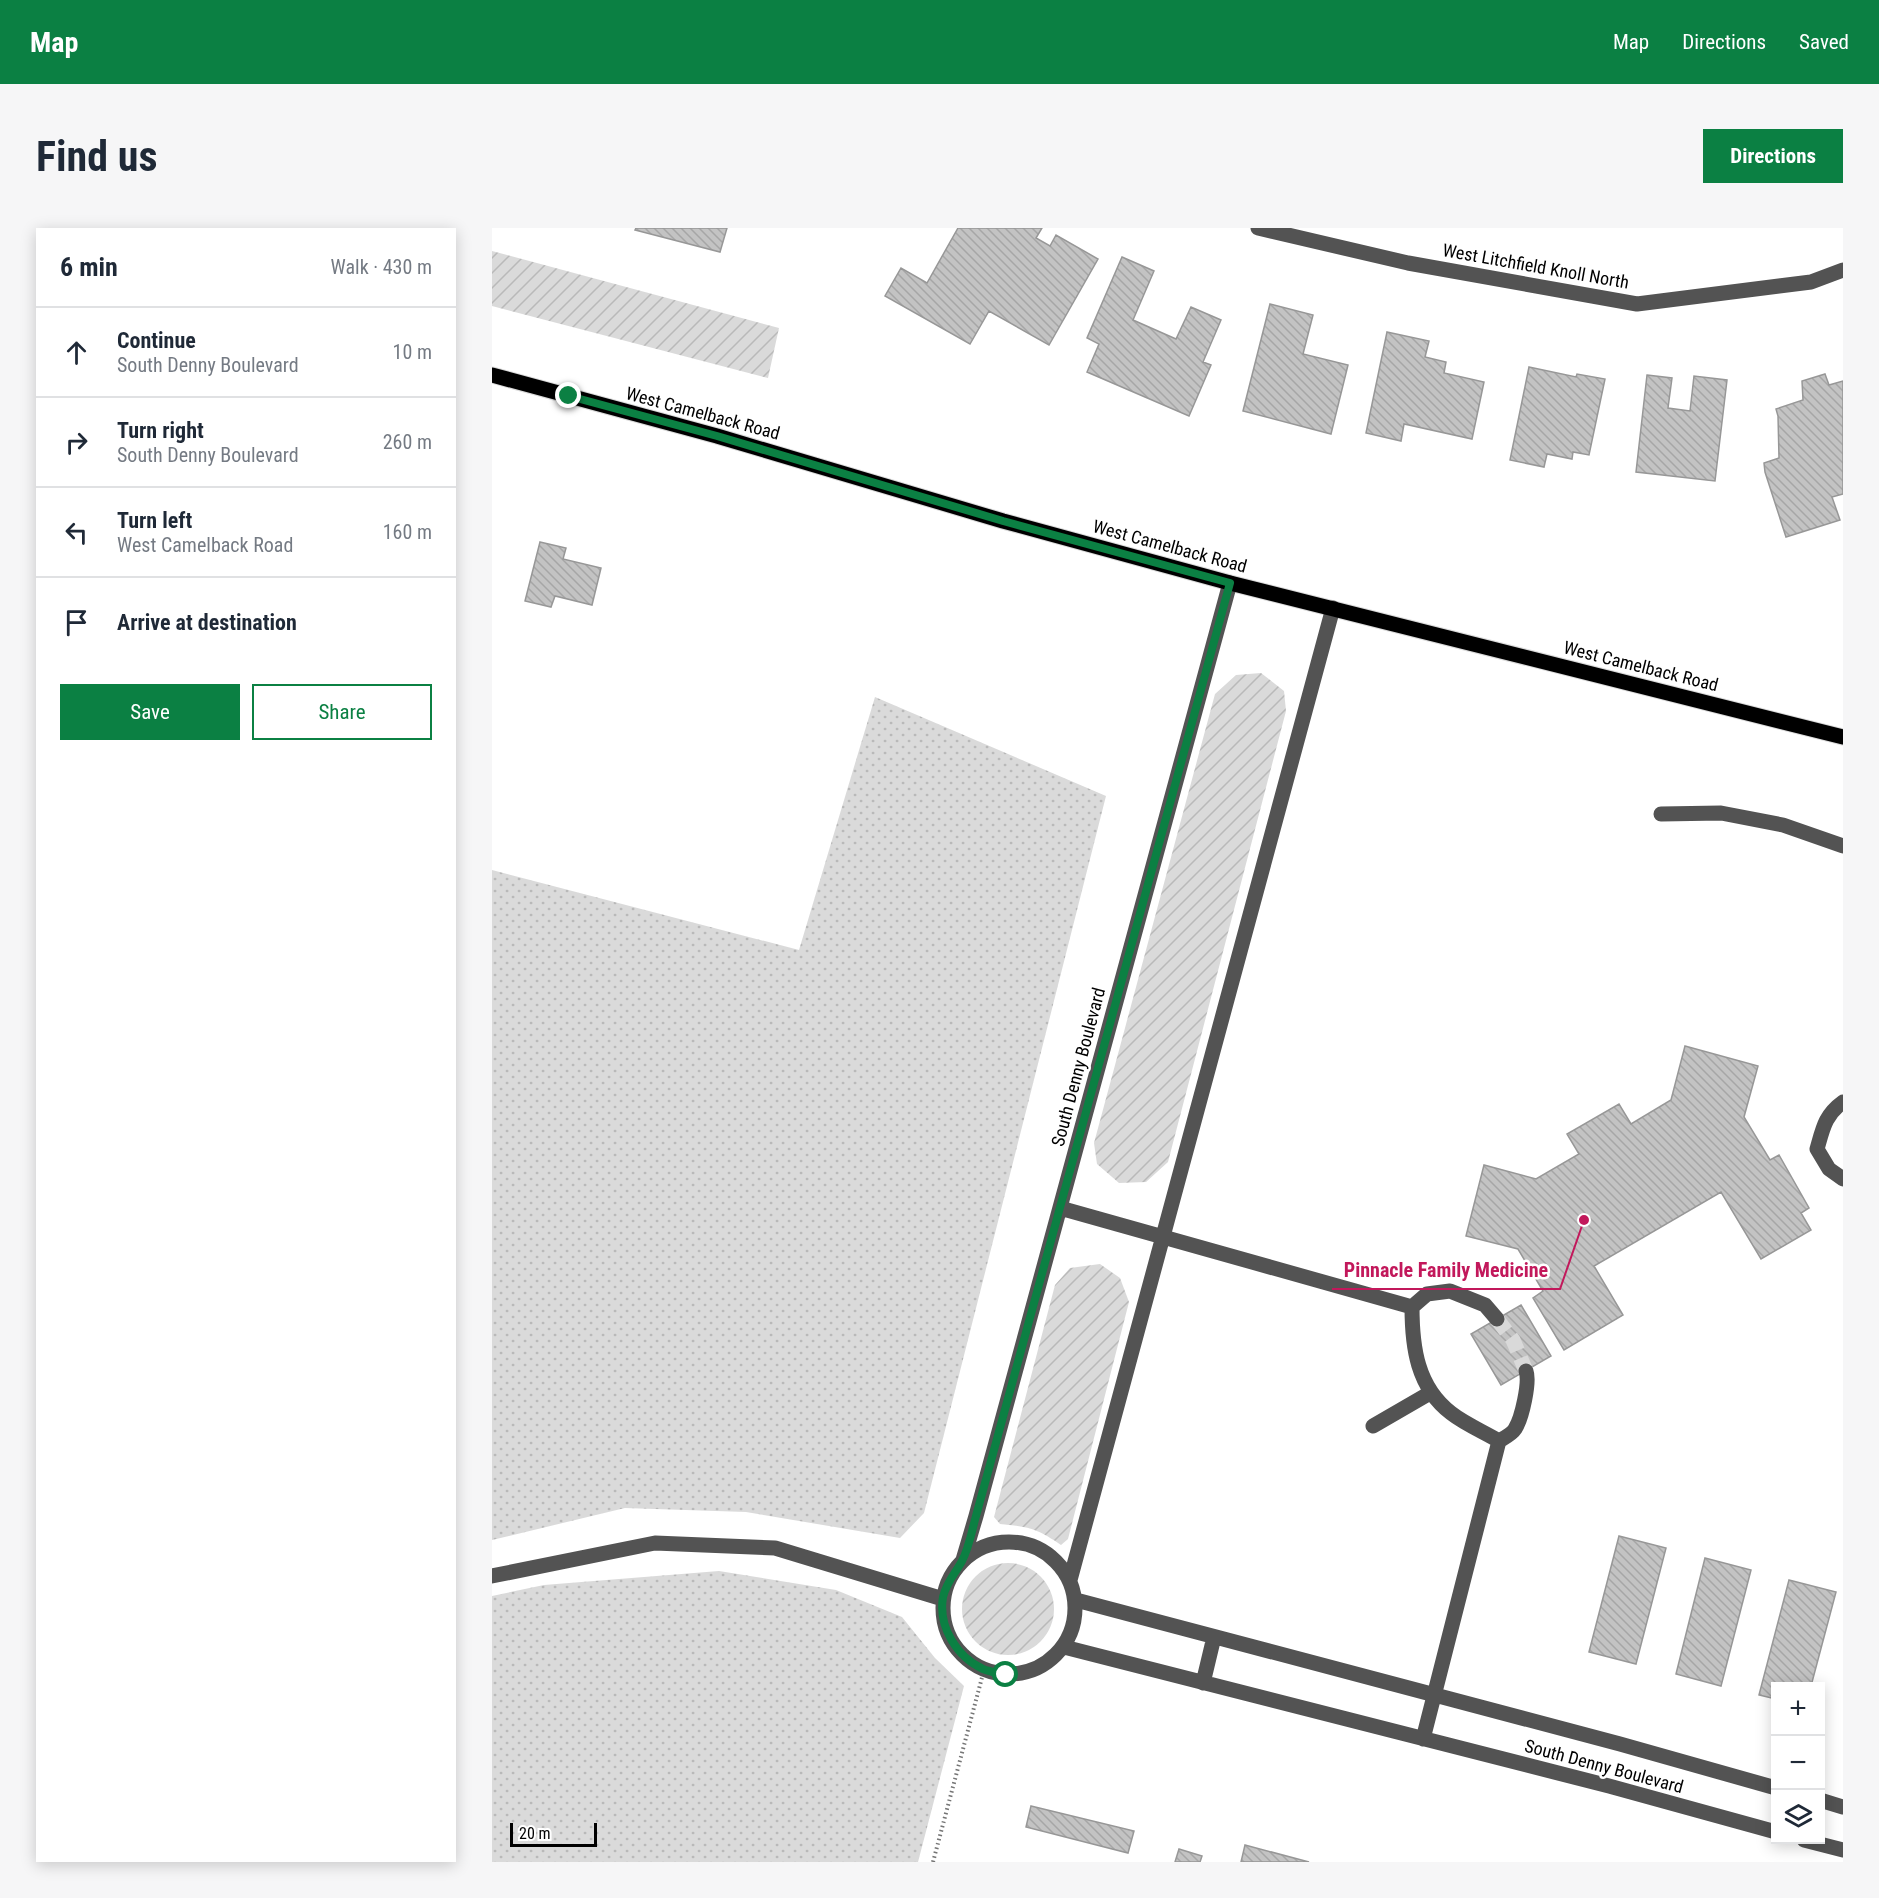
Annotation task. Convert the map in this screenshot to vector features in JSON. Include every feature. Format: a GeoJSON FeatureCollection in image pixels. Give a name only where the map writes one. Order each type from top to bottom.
{"type":"FeatureCollection","features":[{"type":"Feature","properties":{"kind":"main road","name":"West Camelback Road"},"geometry":{"type":"LineString","coordinates":[[492,375],[717,436],[1003,521],[1230,583],[1843,737]]}},
{"type":"Feature","properties":{"kind":"street","name":"West Litchfield Knoll North"},"geometry":{"type":"LineString","coordinates":[[1258,228],[1408,263],[1636,304],[1811,282],[1843,270]]}},
{"type":"Feature","properties":{"kind":"street","name":"South Denny Boulevard"},"geometry":{"type":"LineString","coordinates":[[963,1560],[1230,583]]}},
{"type":"Feature","properties":{"kind":"street"},"geometry":{"type":"LineString","coordinates":[[1070,1580],[1333,608]]}},
{"type":"Feature","properties":{"kind":"street"},"geometry":{"type":"LineString","coordinates":[[1661,814],[1721,813],[1784,825],[1843,846]]}},
{"type":"Feature","properties":{"kind":"street"},"geometry":{"type":"LineString","coordinates":[[1843,1102],[1832,1110],[1824,1125],[1817,1149],[1829,1169],[1843,1179]]}},
{"type":"Feature","properties":{"kind":"street"},"geometry":{"type":"LineString","coordinates":[[1060,1208],[1412,1307]]}},
{"type":"Feature","properties":{"kind":"street"},"geometry":{"type":"LineString","coordinates":[[1497,1319],[1485,1305],[1450,1291],[1427,1294],[1412,1307],[1412,1331],[1416,1357],[1430,1393],[1451,1413],[1499,1441]]}},
{"type":"Feature","properties":{"kind":"street"},"geometry":{"type":"LineString","coordinates":[[1423,1739],[1499,1441],[1515,1430],[1524,1402],[1528,1375],[1526,1371]]}},
{"type":"Feature","properties":{"kind":"street"},"geometry":{"type":"LineString","coordinates":[[1373,1426],[1430,1393]]}},
{"type":"Feature","properties":{"kind":"street","name":"South Denny Boulevard"},"geometry":{"type":"LineString","coordinates":[[1000,1542],[1022,1542],[1050,1556],[1070,1580],[1076,1600],[1076,1616],[1072,1633],[1064,1647],[1048,1663],[1028,1672],[1006,1675],[984,1670],[965,1658],[951,1641],[944,1621],[943,1599],[950,1578],[963,1560],[980,1548],[1000,1542]]}},
{"type":"Feature","properties":{"kind":"street"},"geometry":{"type":"LineString","coordinates":[[492,1576],[655,1543],[776,1548],[943,1599]]}},
{"type":"Feature","properties":{"kind":"street","name":"South Denny Boulevard"},"geometry":{"type":"LineString","coordinates":[[1076,1600],[1434,1694],[1771,1787]]}},
{"type":"Feature","properties":{"kind":"street"},"geometry":{"type":"LineString","coordinates":[[1203,1683],[1214,1637]]}},
{"type":"Feature","properties":{"kind":"street","name":"South Denny Boulevard"},"geometry":{"type":"LineString","coordinates":[[1064,1647],[1610,1786],[1771,1831]]}},
{"type":"Feature","properties":{"kind":"street"},"geometry":{"type":"LineString","coordinates":[[1825,1801],[1843,1807]]}},
{"type":"Feature","properties":{"kind":"street"},"geometry":{"type":"LineString","coordinates":[[1822,1844],[1843,1850]]}},
{"type":"Feature","properties":{"kind":"path"},"geometry":{"type":"LineString","coordinates":[[933,1862],[984,1670]]}},
{"type":"Feature","properties":{"kind":"shaded area"},"geometry":{"type":"Polygon","coordinates":[[[492,251],[779,328],[768,378],[492,306],[492,251]]]}},
{"type":"Feature","properties":{"kind":"shaded area"},"geometry":{"type":"Polygon","coordinates":[[[1261,673],[1284,691],[1286,711],[1168,1162],[1146,1182],[1119,1183],[1097,1164],[1094,1143],[1215,694],[1236,675],[1261,673]]]}},
{"type":"Feature","properties":{"kind":"shaded area"},"geometry":{"type":"Polygon","coordinates":[[[875,697],[1106,796],[924,1513],[900,1538],[746,1512],[625,1508],[492,1540],[492,870],[799,950],[875,697]]]}},
{"type":"Feature","properties":{"kind":"shaded area"},"geometry":{"type":"Polygon","coordinates":[[[1100,1264],[1120,1278],[1129,1302],[1068,1539],[1061,1545],[1032,1529],[1000,1524],[994,1517],[1055,1285],[1070,1268],[1100,1264]]]}},
{"type":"Feature","properties":{"kind":"shaded area"},"geometry":{"type":"Polygon","coordinates":[[[999,1563],[1017,1563],[1034,1570],[1047,1583],[1054,1600],[1054,1618],[1047,1635],[1034,1648],[1017,1655],[999,1655],[982,1648],[969,1635],[962,1618],[962,1600],[969,1583],[982,1570],[999,1563]]]}},
{"type":"Feature","properties":{"kind":"shaded area"},"geometry":{"type":"Polygon","coordinates":[[[719,1571],[836,1590],[902,1617],[935,1658],[964,1686],[918,1862],[492,1862],[492,1596],[544,1585],[719,1571]]]}},
{"type":"Feature","properties":{"kind":"building"},"geometry":{"type":"Polygon","coordinates":[[[636,228],[727,228],[720,252],[635,230],[636,228]]]}},
{"type":"Feature","properties":{"kind":"building"},"geometry":{"type":"Polygon","coordinates":[[[958,228],[1042,228],[1036,238],[1050,246],[1056,235],[1098,259],[1049,345],[989,311],[970,344],[885,296],[901,268],[927,283],[958,228]]]}},
{"type":"Feature","properties":{"kind":"building"},"geometry":{"type":"Polygon","coordinates":[[[1122,257],[1154,271],[1133,320],[1176,339],[1191,307],[1221,320],[1203,362],[1211,365],[1189,416],[1087,372],[1099,344],[1087,338],[1122,257]]]}},
{"type":"Feature","properties":{"kind":"building"},"geometry":{"type":"Polygon","coordinates":[[[1270,304],[1313,315],[1303,354],[1348,365],[1331,434],[1243,411],[1270,304]]]}},
{"type":"Feature","properties":{"kind":"building"},"geometry":{"type":"Polygon","coordinates":[[[1387,332],[1429,341],[1425,357],[1446,362],[1444,373],[1484,382],[1472,439],[1404,424],[1401,441],[1366,433],[1387,332]]]}},
{"type":"Feature","properties":{"kind":"building"},"geometry":{"type":"Polygon","coordinates":[[[1529,367],[1576,377],[1577,374],[1605,379],[1589,455],[1573,452],[1572,459],[1547,454],[1544,467],[1510,460],[1529,367]]]}},
{"type":"Feature","properties":{"kind":"building"},"geometry":{"type":"Polygon","coordinates":[[[1825,374],[1829,385],[1843,381],[1843,494],[1832,497],[1840,520],[1786,537],[1764,463],[1779,458],[1776,409],[1803,400],[1802,381],[1825,374]]]}},
{"type":"Feature","properties":{"kind":"building"},"geometry":{"type":"Polygon","coordinates":[[[1647,375],[1672,378],[1668,408],[1690,411],[1694,376],[1727,380],[1715,481],[1636,472],[1647,375]]]}},
{"type":"Feature","properties":{"kind":"building"},"geometry":{"type":"Polygon","coordinates":[[[540,542],[566,548],[563,559],[601,568],[592,605],[555,596],[551,607],[525,601],[540,542]]]}},
{"type":"Feature","properties":{"kind":"building"},"geometry":{"type":"Polygon","coordinates":[[[1685,1046],[1758,1066],[1744,1117],[1770,1160],[1779,1155],[1809,1208],[1801,1213],[1811,1230],[1761,1259],[1721,1192],[1594,1266],[1623,1315],[1564,1350],[1533,1298],[1543,1291],[1518,1249],[1466,1236],[1484,1165],[1536,1179],[1579,1154],[1567,1134],[1619,1104],[1631,1124],[1671,1100],[1685,1046]]]}},
{"type":"Feature","properties":{"kind":"building"},"geometry":{"type":"Polygon","coordinates":[[[1521,1305],[1551,1356],[1501,1385],[1471,1334],[1521,1305]]]}},
{"type":"Feature","properties":{"kind":"building"},"geometry":{"type":"Polygon","coordinates":[[[1619,1536],[1666,1548],[1636,1664],[1589,1652],[1619,1536]]]}},
{"type":"Feature","properties":{"kind":"building"},"geometry":{"type":"Polygon","coordinates":[[[1705,1558],[1751,1570],[1721,1686],[1676,1674],[1705,1558]]]}},
{"type":"Feature","properties":{"kind":"building"},"geometry":{"type":"Polygon","coordinates":[[[1789,1580],[1836,1592],[1812,1682],[1771,1682],[1771,1698],[1759,1695],[1789,1580]]]}},
{"type":"Feature","properties":{"kind":"building"},"geometry":{"type":"Polygon","coordinates":[[[1031,1806],[1134,1831],[1128,1853],[1026,1827],[1031,1806]]]}},
{"type":"Feature","properties":{"kind":"building"},"geometry":{"type":"Polygon","coordinates":[[[1245,1845],[1309,1862],[1241,1862],[1245,1845]]]}},
{"type":"Feature","properties":{"kind":"building"},"geometry":{"type":"Polygon","coordinates":[[[1179,1849],[1202,1856],[1200,1862],[1175,1862],[1179,1849]]]}},
{"type":"Feature","properties":{"kind":"tunnel"},"geometry":{"type":"LineString","coordinates":[[1497,1319],[1513,1340],[1526,1371]]}},
{"type":"Feature","properties":{"kind":"place","name":"Pinnacle Family Medicine"},"geometry":{"type":"Point","coordinates":[1584,1220]}},
{"type":"Feature","properties":{"kind":"route"},"geometry":{"type":"LineString","coordinates":[[569,396],[717,436],[1003,521],[1230,583],[976,1516],[963,1560],[950,1578],[943,1599],[944,1621],[951,1641],[965,1658],[984,1670],[1006,1675]]}}]}
